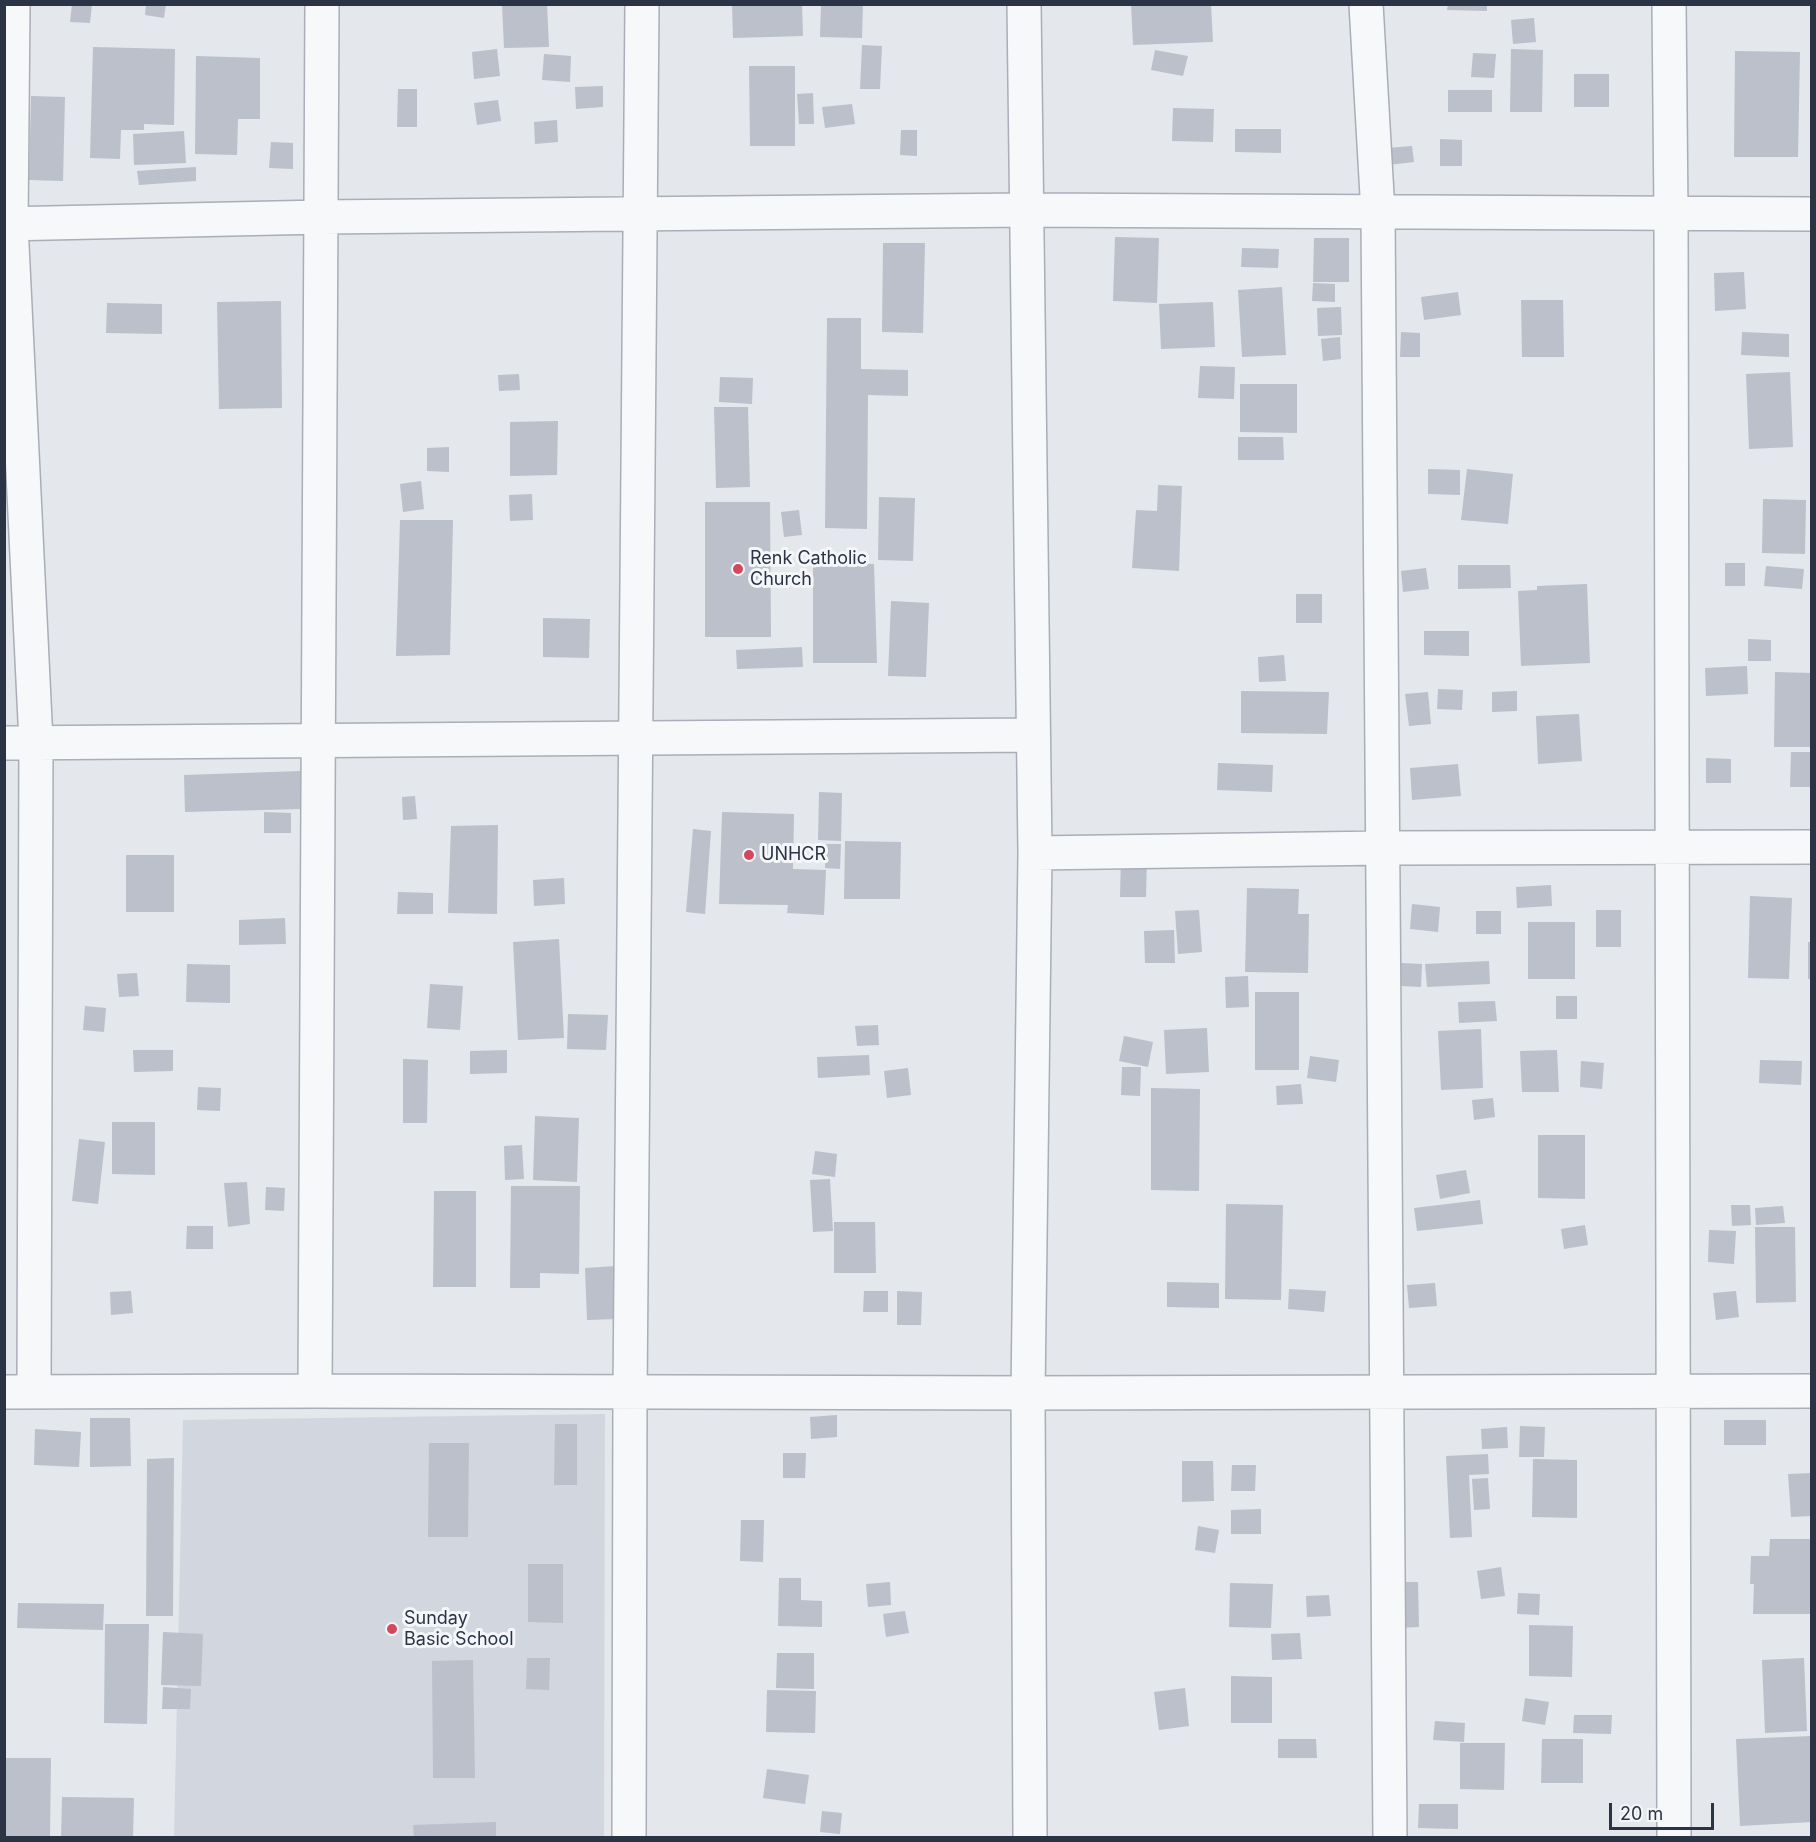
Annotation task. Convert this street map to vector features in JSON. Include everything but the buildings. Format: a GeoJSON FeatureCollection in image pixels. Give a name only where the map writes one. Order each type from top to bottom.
{"type":"FeatureCollection","features":[{"type":"Feature","properties":{"kind":"street"},"geometry":{"type":"LineString","coordinates":[[13,4],[8,224],[20,743],[19,1392],[1812,1391]]}},
{"type":"Feature","properties":{"kind":"street"},"geometry":{"type":"LineString","coordinates":[[315,1391],[322,4]]}},
{"type":"Feature","properties":{"kind":"street"},"geometry":{"type":"LineString","coordinates":[[629,1838],[630,1392],[642,4]]}},
{"type":"Feature","properties":{"kind":"street"},"geometry":{"type":"LineString","coordinates":[[1024,4],[1035,853],[1028,1393],[1030,1838]]}},
{"type":"Feature","properties":{"kind":"street"},"geometry":{"type":"LineString","coordinates":[[1366,4],[1378,213],[1390,1838]]}},
{"type":"Feature","properties":{"kind":"street"},"geometry":{"type":"LineString","coordinates":[[1669,4],[1674,1838]]}},
{"type":"Feature","properties":{"kind":"street"},"geometry":{"type":"LineString","coordinates":[[8,224],[321,217],[1027,210],[1812,214]]}},
{"type":"Feature","properties":{"kind":"street"},"geometry":{"type":"LineString","coordinates":[[20,743],[1033,735]]}},
{"type":"Feature","properties":{"kind":"street"},"geometry":{"type":"LineString","coordinates":[[1035,853],[1383,848],[1812,847]]}},
{"type":"Feature","properties":{"kind":"shaded area","name":"Sunday Basic School"},"geometry":{"type":"Polygon","coordinates":[[[605,1414],[604,1837],[174,1838],[183,1420],[605,1414]]]}},
{"type":"Feature","properties":{"kind":"place","name":"Renk Catholic Church"},"geometry":{"type":"Point","coordinates":[738,569]}},
{"type":"Feature","properties":{"kind":"place","name":"UNHCR"},"geometry":{"type":"Point","coordinates":[749,855]}},
{"type":"Feature","properties":{"kind":"place","name":"Sunday Basic School"},"geometry":{"type":"Point","coordinates":[392,1629]}}]}
